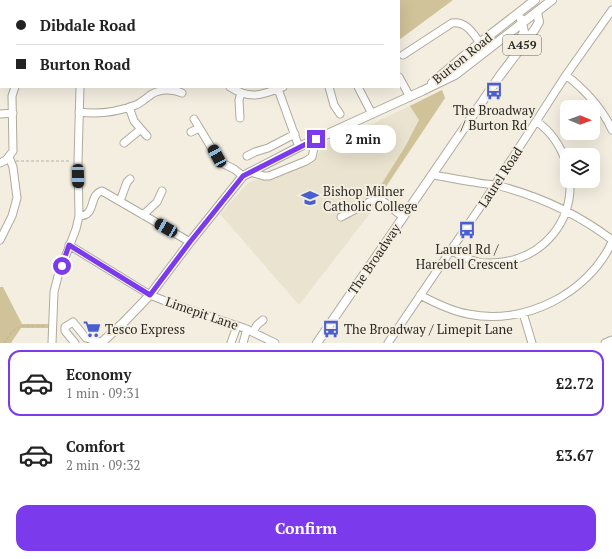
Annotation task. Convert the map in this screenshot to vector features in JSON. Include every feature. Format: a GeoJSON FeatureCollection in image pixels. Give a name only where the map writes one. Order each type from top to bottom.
{"type":"FeatureCollection","features":[{"type":"Feature","properties":{"kind":"main road","name":"Burton Road"},"geometry":{"type":"LineString","coordinates":[[422,91],[480,43],[536,0]]}},
{"type":"Feature","properties":{"kind":"main road","name":"Burton Road"},"geometry":{"type":"LineString","coordinates":[[103,343],[150,295],[190,242],[246,174],[299,147],[455,75],[552,0]]}},
{"type":"Feature","properties":{"kind":"main road"},"geometry":{"type":"LineString","coordinates":[[523,9],[537,12]]}},
{"type":"Feature","properties":{"kind":"main road","name":"The Broadway"},"geometry":{"type":"LineString","coordinates":[[499,77],[522,38],[524,32],[520,16],[523,9]]}},
{"type":"Feature","properties":{"kind":"main road","name":"The Broadway"},"geometry":{"type":"LineString","coordinates":[[317,343],[499,77],[535,29],[538,22],[537,12]]}},
{"type":"Feature","properties":{"kind":"main road"},"geometry":{"type":"LineString","coordinates":[[480,43],[486,47],[502,35],[510,32]]}},
{"type":"Feature","properties":{"kind":"street","name":"Laurel Road"},"geometry":{"type":"LineString","coordinates":[[388,343],[566,75],[611,14]]}},
{"type":"Feature","properties":{"kind":"street"},"geometry":{"type":"LineString","coordinates":[[403,55],[452,23],[463,24],[470,29],[480,43]]}},
{"type":"Feature","properties":{"kind":"street"},"geometry":{"type":"LineString","coordinates":[[566,75],[582,89],[600,110],[612,130]]}},
{"type":"Feature","properties":{"kind":"street"},"geometry":{"type":"LineString","coordinates":[[400,79],[410,97]]}},
{"type":"Feature","properties":{"kind":"street"},"geometry":{"type":"LineString","coordinates":[[1,237],[12,216],[16,198],[13,167],[10,160],[13,151],[12,96],[15,88]]}},
{"type":"Feature","properties":{"kind":"street"},"geometry":{"type":"LineString","coordinates":[[52,343],[54,292],[58,276],[76,229],[79,216],[78,161],[80,88]]}},
{"type":"Feature","properties":{"kind":"street"},"geometry":{"type":"LineString","coordinates":[[232,88],[241,94],[252,96],[280,88],[299,147]]}},
{"type":"Feature","properties":{"kind":"street"},"geometry":{"type":"LineString","coordinates":[[329,88],[335,112]]}},
{"type":"Feature","properties":{"kind":"street"},"geometry":{"type":"LineString","coordinates":[[359,88],[372,114]]}},
{"type":"Feature","properties":{"kind":"street"},"geometry":{"type":"LineString","coordinates":[[79,112],[104,114],[129,107],[139,104],[151,91],[176,90],[182,93]]}},
{"type":"Feature","properties":{"kind":"street"},"geometry":{"type":"LineString","coordinates":[[240,118],[239,100],[241,94]]}},
{"type":"Feature","properties":{"kind":"street"},"geometry":{"type":"LineString","coordinates":[[129,107],[134,121],[147,136]]}},
{"type":"Feature","properties":{"kind":"street"},"geometry":{"type":"LineString","coordinates":[[0,114],[13,113]]}},
{"type":"Feature","properties":{"kind":"street"},"geometry":{"type":"LineString","coordinates":[[194,119],[220,162],[246,174],[269,176],[306,161],[312,157],[316,139]]}},
{"type":"Feature","properties":{"kind":"street"},"geometry":{"type":"LineString","coordinates":[[536,121],[546,128],[560,148]]}},
{"type":"Feature","properties":{"kind":"street"},"geometry":{"type":"LineString","coordinates":[[191,132],[199,128]]}},
{"type":"Feature","properties":{"kind":"street"},"geometry":{"type":"LineString","coordinates":[[124,143],[140,129]]}},
{"type":"Feature","properties":{"kind":"street"},"geometry":{"type":"LineString","coordinates":[[247,156],[268,148],[295,134]]}},
{"type":"Feature","properties":{"kind":"street"},"geometry":{"type":"LineString","coordinates":[[0,162],[10,160]]}},
{"type":"Feature","properties":{"kind":"street"},"geometry":{"type":"LineString","coordinates":[[420,295],[449,308],[468,314],[505,316],[523,313],[542,307],[574,289],[592,272],[612,241],[595,227],[566,210],[546,201],[494,185],[432,174]]}},
{"type":"Feature","properties":{"kind":"street"},"geometry":{"type":"LineString","coordinates":[[120,201],[127,182],[130,179]]}},
{"type":"Feature","properties":{"kind":"street"},"geometry":{"type":"LineString","coordinates":[[450,250],[468,259],[479,262],[511,261],[524,257],[536,250],[551,237],[561,224],[569,201],[570,188]]}},
{"type":"Feature","properties":{"kind":"street"},"geometry":{"type":"LineString","coordinates":[[79,216],[85,216],[88,213],[98,192],[102,191],[190,242]]}},
{"type":"Feature","properties":{"kind":"street"},"geometry":{"type":"LineString","coordinates":[[143,215],[157,202],[162,191]]}},
{"type":"Feature","properties":{"kind":"street"},"geometry":{"type":"LineString","coordinates":[[341,217],[379,198],[403,217]]}},
{"type":"Feature","properties":{"kind":"street","name":"Limepit Lane"},"geometry":{"type":"LineString","coordinates":[[69,245],[150,295],[237,326],[275,343]]}},
{"type":"Feature","properties":{"kind":"street"},"geometry":{"type":"LineString","coordinates":[[523,313],[532,343]]}},
{"type":"Feature","properties":{"kind":"street"},"geometry":{"type":"LineString","coordinates":[[243,343],[250,331],[263,320]]}},
{"type":"Feature","properties":{"kind":"street"},"geometry":{"type":"LineString","coordinates":[[75,343],[65,331],[65,327],[73,322],[86,338],[103,343]]}},
{"type":"Feature","properties":{"kind":"street"},"geometry":{"type":"LineString","coordinates":[[231,343],[237,326]]}},
{"type":"Feature","properties":{"kind":"street"},"geometry":{"type":"LineString","coordinates":[[605,343],[612,340]]}},
{"type":"Feature","properties":{"kind":"path"},"geometry":{"type":"LineString","coordinates":[[10,160],[78,161]]}},
{"type":"Feature","properties":{"kind":"path"},"geometry":{"type":"LineString","coordinates":[[4,343],[12,332],[20,326],[53,326]]}},
{"type":"Feature","properties":{"kind":"shaded area"},"geometry":{"type":"Polygon","coordinates":[[[400,0],[453,0],[400,39],[400,0]]]}},
{"type":"Feature","properties":{"kind":"shaded area","name":"Bishop Milner Catholic College"},"geometry":{"type":"Polygon","coordinates":[[[442,90],[445,98],[381,194],[403,210],[398,217],[378,203],[299,305],[220,214],[248,183],[260,178],[269,179],[316,159],[323,143],[370,125],[442,90]]]}},
{"type":"Feature","properties":{"kind":"shaded area"},"geometry":{"type":"Polygon","coordinates":[[[442,90],[445,98],[381,194],[381,185],[405,147],[419,120],[410,106],[442,90]]]}},
{"type":"Feature","properties":{"kind":"shaded area"},"geometry":{"type":"Polygon","coordinates":[[[0,287],[3,287],[22,324],[50,324],[50,328],[21,328],[11,343],[0,343],[0,287]]]}},
{"type":"Feature","properties":{"kind":"place","name":"The Broadway / Burton Rd"},"geometry":{"type":"Point","coordinates":[494,91]}},
{"type":"Feature","properties":{"kind":"place","name":"Bishop Milner Catholic College"},"geometry":{"type":"Point","coordinates":[310,198]}},
{"type":"Feature","properties":{"kind":"place","name":"Laurel Rd / Harebell Crescent"},"geometry":{"type":"Point","coordinates":[467,230]}},
{"type":"Feature","properties":{"kind":"place","name":"Tesco Express"},"geometry":{"type":"Point","coordinates":[92,329]}},
{"type":"Feature","properties":{"kind":"place","name":"The Broadway / Limepit Lane"},"geometry":{"type":"Point","coordinates":[331,329]}},
{"type":"Feature","properties":{"kind":"route"},"geometry":{"type":"LineString","coordinates":[[62,266],[69,245],[150,295],[243,176],[316,139]]}}]}
